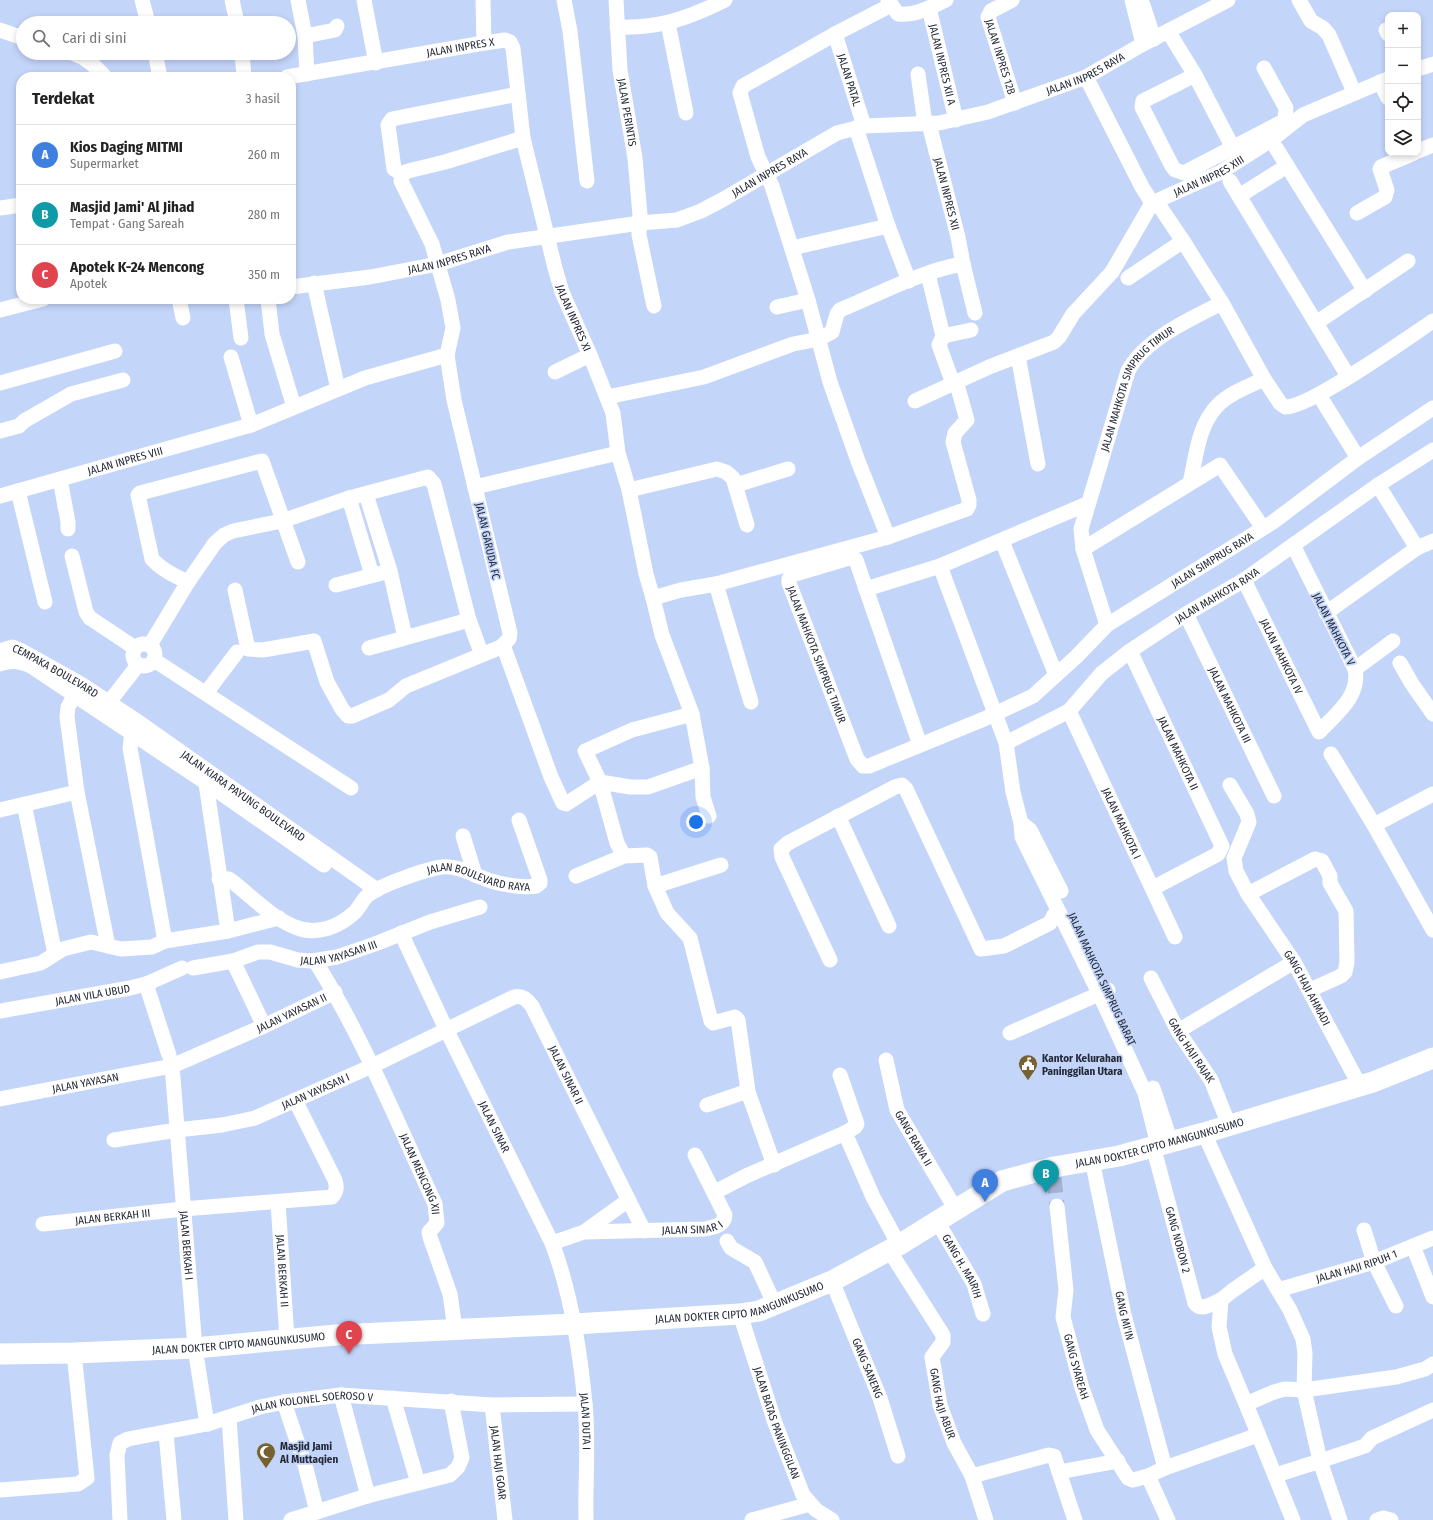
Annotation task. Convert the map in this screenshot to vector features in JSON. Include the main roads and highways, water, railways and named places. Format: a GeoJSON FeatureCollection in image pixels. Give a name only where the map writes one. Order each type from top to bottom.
{"type":"FeatureCollection","features":[{"type":"Feature","properties":{"kind":"main road","name":"JALAN DOKTER CIPTO MANGUNKUSUMO"},"geometry":{"type":"LineString","coordinates":[[0,1354],[74,1353],[195,1348],[287,1339],[455,1329],[574,1324],[740,1314],[759,1311],[832,1281],[894,1248],[1002,1180],[1054,1172],[1092,1160],[1119,1156],[1204,1133],[1360,1086],[1433,1058]]}},
{"type":"Feature","properties":{"kind":"tunnel"},"geometry":{"type":"LineString","coordinates":[[1054,1178],[1057,1206]]}},
{"type":"Feature","properties":{"kind":"place","name":"Kantor Kelurahan Paninggilan Utara"},"geometry":{"type":"Point","coordinates":[1028,1081]}},
{"type":"Feature","properties":{"kind":"place","name":"Masjid Jami' Al Jihad"},"geometry":{"type":"Point","coordinates":[1046,1193]}},
{"type":"Feature","properties":{"kind":"place","name":"Kios Daging MITMI"},"geometry":{"type":"Point","coordinates":[985,1202]}},
{"type":"Feature","properties":{"kind":"place","name":"Apotek K-24 Mencong"},"geometry":{"type":"Point","coordinates":[349,1354]}},
{"type":"Feature","properties":{"kind":"place","name":"Masjid Jami Al Muttaqien"},"geometry":{"type":"Point","coordinates":[266,1469]}}]}
